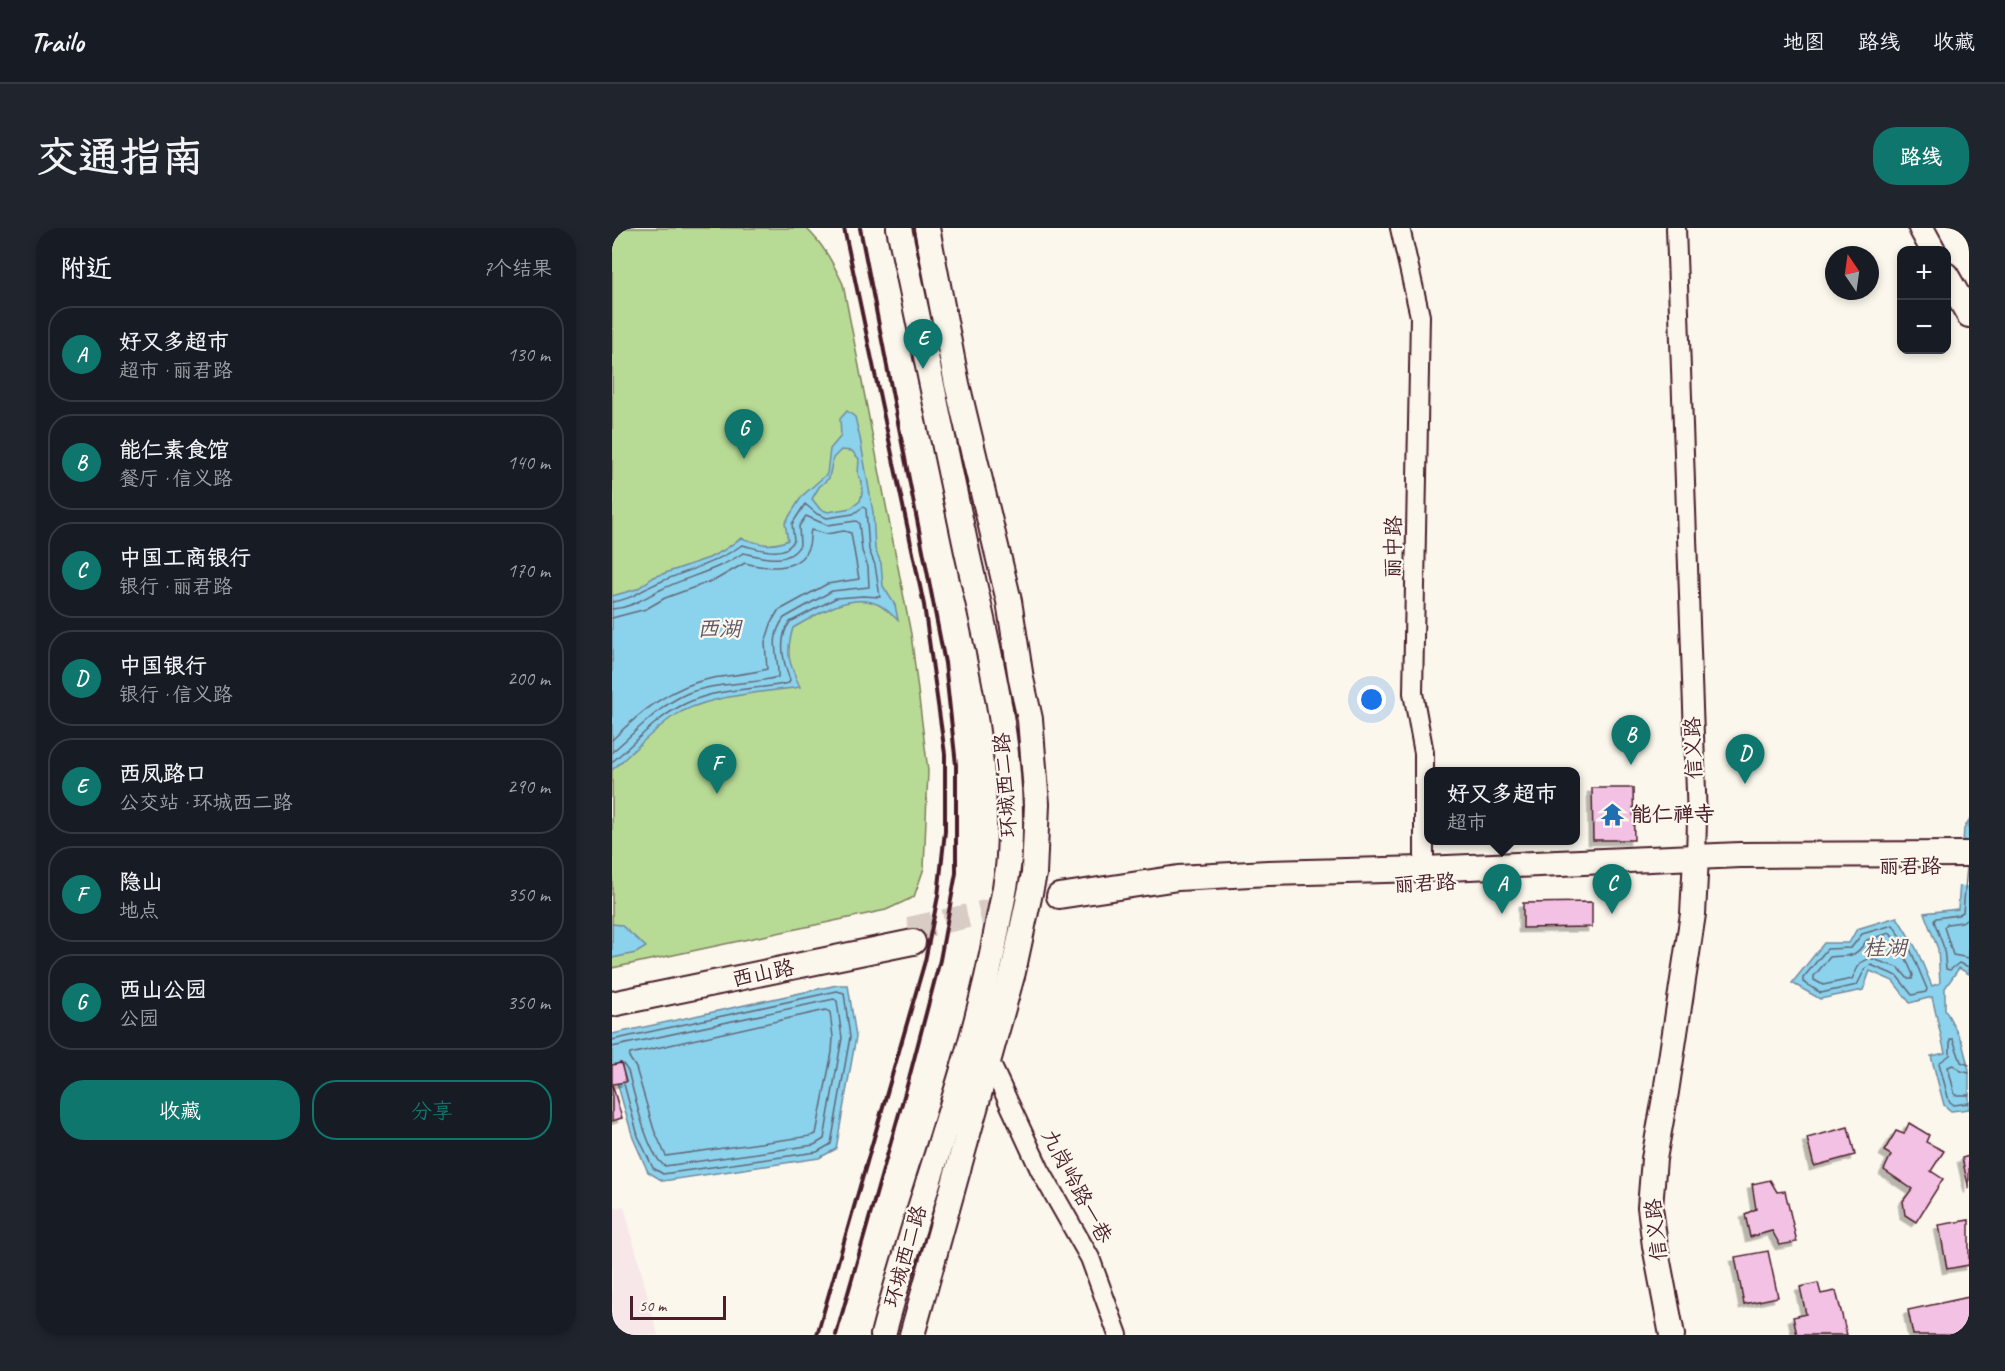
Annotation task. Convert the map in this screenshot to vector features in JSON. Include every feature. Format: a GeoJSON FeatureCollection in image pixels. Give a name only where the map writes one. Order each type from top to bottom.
{"type":"FeatureCollection","features":[{"type":"Feature","properties":{"kind":"main road","name":"环城西二路"},"geometry":{"type":"LineString","coordinates":[[883,1335],[901,1264],[975,1029],[990,968],[1009,858],[1010,816],[1007,762],[990,658],[899,228]]}},
{"type":"Feature","properties":{"kind":"main road","name":"环城西二路"},"geometry":{"type":"LineString","coordinates":[[912,1335],[1013,972],[1034,874],[1037,804],[1030,719],[1021,679],[1009,601],[957,384],[927,228]]}},
{"type":"Feature","properties":{"kind":"main road"},"geometry":{"type":"LineString","coordinates":[[1921,228],[1931,246]]}},
{"type":"Feature","properties":{"kind":"main road"},"geometry":{"type":"LineString","coordinates":[[1951,281],[1969,315]]}},
{"type":"Feature","properties":{"kind":"main road","name":"丽君路"},"geometry":{"type":"LineString","coordinates":[[1696,865],[1422,885],[1184,893],[1060,903],[1178,878],[1424,869],[1961,860]]}},
{"type":"Feature","properties":{"kind":"main road","name":"信义路"},"geometry":{"type":"LineString","coordinates":[[1672,1335],[1650,1207],[1654,1159],[1693,914],[1696,865]]}},
{"type":"Feature","properties":{"kind":"main road","name":"西山路"},"geometry":{"type":"LineString","coordinates":[[612,992],[911,935],[612,1004]]}},
{"type":"Feature","properties":{"kind":"street","name":"丽中路"},"geometry":{"type":"LineString","coordinates":[[1400,228],[1420,316],[1413,693],[1424,753],[1424,869]]}},
{"type":"Feature","properties":{"kind":"street","name":"信义路"},"geometry":{"type":"LineString","coordinates":[[1676,228],[1697,820],[1696,865]]}},
{"type":"Feature","properties":{"kind":"street","name":"九岗岭路一巷"},"geometry":{"type":"LineString","coordinates":[[989,1060],[1040,1170],[1090,1258],[1118,1335]]}},
{"type":"Feature","properties":{"kind":"shaded area"},"geometry":{"type":"Polygon","coordinates":[[[624,1206],[658,1335],[612,1335],[612,1209],[624,1206]]]}},
{"type":"Feature","properties":{"kind":"green space"},"geometry":{"type":"Polygon","coordinates":[[[612,228],[806,228],[823,247],[843,284],[911,634],[928,771],[924,868],[914,897],[886,910],[612,968],[612,228]]]}},
{"type":"Feature","properties":{"kind":"water","name":"西湖"},"geometry":{"type":"Polygon","coordinates":[[[847,411],[855,417],[873,512],[875,549],[881,563],[883,586],[895,605],[898,620],[879,605],[868,601],[834,606],[812,617],[793,628],[789,645],[791,665],[800,687],[733,696],[685,710],[663,724],[612,770],[612,596],[637,589],[654,577],[709,558],[741,538],[764,544],[776,544],[788,540],[785,523],[802,496],[827,474],[830,449],[841,436],[840,419],[847,411]],[[841,450],[833,458],[829,478],[819,487],[812,499],[820,509],[828,512],[851,508],[860,501],[862,482],[858,474],[859,459],[852,451],[841,450]]]}},
{"type":"Feature","properties":{"kind":"water","name":"桂湖"},"geometry":{"type":"Polygon","coordinates":[[[1969,820],[1969,974],[1959,968],[1945,988],[1945,1009],[1962,1042],[1969,1070],[1969,1109],[1951,1111],[1944,1105],[1931,1056],[1945,1053],[1932,997],[1910,1003],[1893,981],[1870,971],[1863,990],[1820,999],[1792,983],[1824,943],[1849,943],[1857,929],[1897,917],[1916,948],[1932,986],[1940,983],[1938,949],[1924,913],[1958,909],[1964,829],[1969,820]]]}},
{"type":"Feature","properties":{"kind":"water"},"geometry":{"type":"Polygon","coordinates":[[[612,924],[621,925],[646,947],[636,953],[612,958],[612,924]]]}},
{"type":"Feature","properties":{"kind":"water"},"geometry":{"type":"Polygon","coordinates":[[[837,985],[848,985],[856,1037],[836,1149],[819,1158],[663,1181],[648,1172],[633,1138],[612,1065],[612,1034],[837,985]]]}},
{"type":"Feature","properties":{"kind":"pier"},"geometry":{"type":"Polygon","coordinates":[[[1960,843],[1969,843],[1969,886],[1957,886],[1960,843]]]}},
{"type":"Feature","properties":{"kind":"building","name":"能仁禅寺"},"geometry":{"type":"Polygon","coordinates":[[[1592,788],[1633,788],[1634,840],[1593,840],[1592,788]]]}},
{"type":"Feature","properties":{"kind":"building"},"geometry":{"type":"Polygon","coordinates":[[[1592,902],[1592,927],[1523,928],[1523,903],[1592,902]]]}},
{"type":"Feature","properties":{"kind":"building"},"geometry":{"type":"Polygon","coordinates":[[[621,1063],[626,1082],[612,1084],[612,1065],[621,1063]]]}},
{"type":"Feature","properties":{"kind":"building"},"geometry":{"type":"Polygon","coordinates":[[[612,1084],[622,1118],[612,1121],[612,1084]]]}},
{"type":"Feature","properties":{"kind":"building"},"geometry":{"type":"Polygon","coordinates":[[[1909,1123],[1929,1135],[1926,1142],[1944,1151],[1931,1171],[1943,1179],[1916,1222],[1905,1215],[1903,1201],[1912,1189],[1884,1170],[1891,1155],[1884,1151],[1896,1131],[1904,1134],[1909,1123]]]}},
{"type":"Feature","properties":{"kind":"building"},"geometry":{"type":"Polygon","coordinates":[[[1848,1127],[1855,1155],[1814,1166],[1807,1138],[1848,1127]]]}},
{"type":"Feature","properties":{"kind":"building"},"geometry":{"type":"Polygon","coordinates":[[[1969,1156],[1969,1189],[1962,1158],[1969,1156]]]}},
{"type":"Feature","properties":{"kind":"building"},"geometry":{"type":"Polygon","coordinates":[[[1770,1180],[1777,1192],[1785,1191],[1797,1242],[1780,1245],[1772,1231],[1750,1237],[1745,1214],[1756,1209],[1752,1184],[1770,1180]]]}},
{"type":"Feature","properties":{"kind":"building"},"geometry":{"type":"Polygon","coordinates":[[[1969,1220],[1969,1265],[1947,1269],[1939,1225],[1969,1220]]]}},
{"type":"Feature","properties":{"kind":"building"},"geometry":{"type":"Polygon","coordinates":[[[1768,1251],[1778,1297],[1744,1304],[1735,1257],[1768,1251]]]}},
{"type":"Feature","properties":{"kind":"building"},"geometry":{"type":"Polygon","coordinates":[[[1818,1283],[1821,1294],[1836,1291],[1847,1335],[1797,1335],[1793,1317],[1806,1314],[1800,1287],[1818,1283]]]}},
{"type":"Feature","properties":{"kind":"building"},"geometry":{"type":"Polygon","coordinates":[[[1969,1297],[1969,1333],[1913,1335],[1908,1310],[1969,1297]]]}},
{"type":"Feature","properties":{"kind":"tunnel"},"geometry":{"type":"LineString","coordinates":[[909,929],[1059,896]]}},
{"type":"Feature","properties":{"kind":"railway"},"geometry":{"type":"LineString","coordinates":[[817,1335],[925,961],[938,896],[945,831],[945,754],[924,605],[844,228]]}},
{"type":"Feature","properties":{"kind":"railway"},"geometry":{"type":"LineString","coordinates":[[836,1335],[940,960],[956,873],[956,765],[945,663],[860,228]]}},
{"type":"Feature","properties":{"kind":"place","name":"西凤路口"},"geometry":{"type":"Point","coordinates":[923,369]}},
{"type":"Feature","properties":{"kind":"place","name":"西山公园"},"geometry":{"type":"Point","coordinates":[744,459]}},
{"type":"Feature","properties":{"kind":"place","name":"能仁素食馆"},"geometry":{"type":"Point","coordinates":[1631,765]}},
{"type":"Feature","properties":{"kind":"place","name":"中国银行"},"geometry":{"type":"Point","coordinates":[1745,784]}},
{"type":"Feature","properties":{"kind":"place","name":"隐山"},"geometry":{"type":"Point","coordinates":[717,794]}},
{"type":"Feature","properties":{"kind":"place","name":"能仁禅寺"},"geometry":{"type":"Point","coordinates":[1613,814]}},
{"type":"Feature","properties":{"kind":"place","name":"好又多超市"},"geometry":{"type":"Point","coordinates":[1502,914]}},
{"type":"Feature","properties":{"kind":"place","name":"中国工商银行"},"geometry":{"type":"Point","coordinates":[1612,914]}}]}
